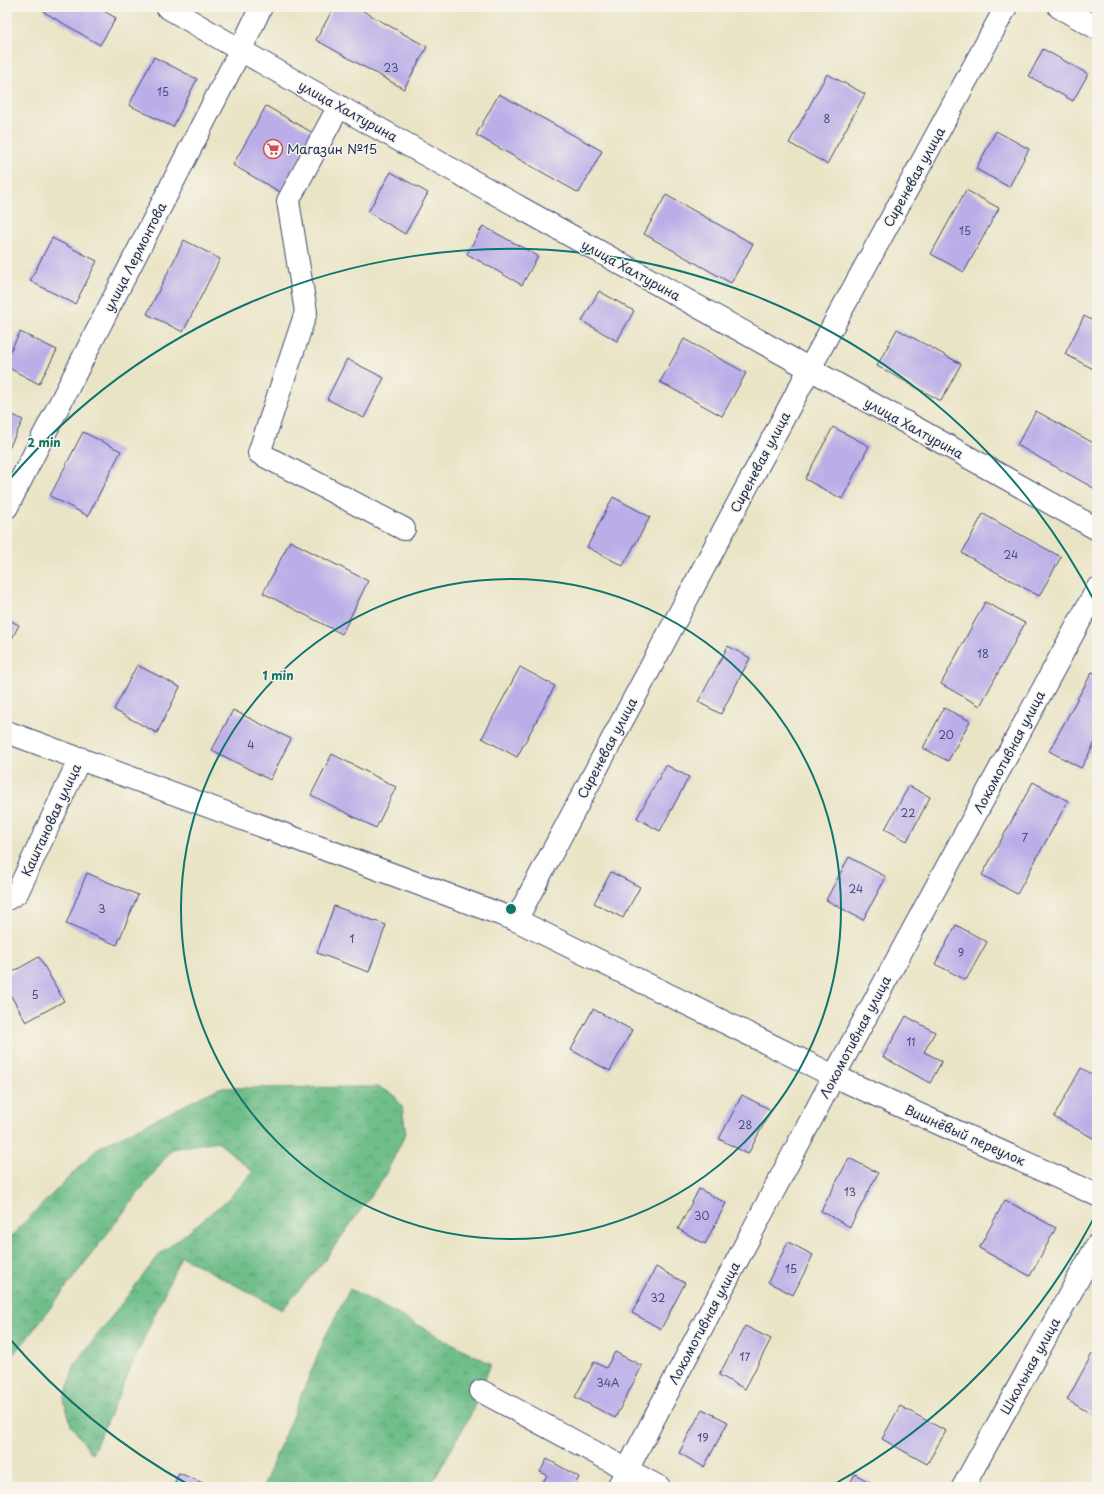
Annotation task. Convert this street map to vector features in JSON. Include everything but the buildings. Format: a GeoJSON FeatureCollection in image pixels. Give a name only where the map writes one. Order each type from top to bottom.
{"type":"FeatureCollection","features":[{"type":"Feature","properties":{"kind":"street","name":"улица Халтурина"},"geometry":{"type":"LineString","coordinates":[[167,7],[240,51],[809,370],[1097,529]]}},
{"type":"Feature","properties":{"kind":"street","name":"улица Лермонтова"},"geometry":{"type":"LineString","coordinates":[[7,507],[240,51],[261,7]]}},
{"type":"Feature","properties":{"kind":"street","name":"Сиреневая улица"},"geometry":{"type":"LineString","coordinates":[[516,920],[809,370],[1006,7]]}},
{"type":"Feature","properties":{"kind":"street"},"geometry":{"type":"LineString","coordinates":[[1059,7],[1097,28]]}},
{"type":"Feature","properties":{"kind":"street"},"geometry":{"type":"LineString","coordinates":[[339,106],[288,201],[306,312],[259,453],[404,529]]}},
{"type":"Feature","properties":{"kind":"street","name":"Локомотивная улица"},"geometry":{"type":"LineString","coordinates":[[622,1478],[834,1076],[1097,589]]}},
{"type":"Feature","properties":{"kind":"street","name":"Вишнёвый переулок"},"geometry":{"type":"LineString","coordinates":[[7,732],[516,920],[834,1076],[1097,1195]]}},
{"type":"Feature","properties":{"kind":"street","name":"Каштановая улица"},"geometry":{"type":"LineString","coordinates":[[7,899],[17,894],[80,758]]}},
{"type":"Feature","properties":{"kind":"street","name":"Школьная улица"},"geometry":{"type":"LineString","coordinates":[[963,1487],[1097,1245]]}},
{"type":"Feature","properties":{"kind":"street"},"geometry":{"type":"LineString","coordinates":[[481,1391],[622,1478],[659,1487]]}},
{"type":"Feature","properties":{"kind":"green space"},"geometry":{"type":"Polygon","coordinates":[[[378,1087],[393,1094],[402,1107],[406,1133],[384,1177],[324,1261],[282,1310],[181,1256],[92,1454],[71,1425],[64,1400],[75,1364],[159,1255],[226,1201],[253,1172],[217,1141],[172,1149],[25,1341],[7,1360],[7,1240],[98,1148],[219,1088],[378,1087]]]}},
{"type":"Feature","properties":{"kind":"green space"},"geometry":{"type":"Polygon","coordinates":[[[350,1289],[491,1364],[471,1414],[430,1487],[263,1487],[327,1333],[350,1289]]]}},
{"type":"Feature","properties":{"kind":"place","name":"Магазин №15"},"geometry":{"type":"Point","coordinates":[273,149]}}]}
